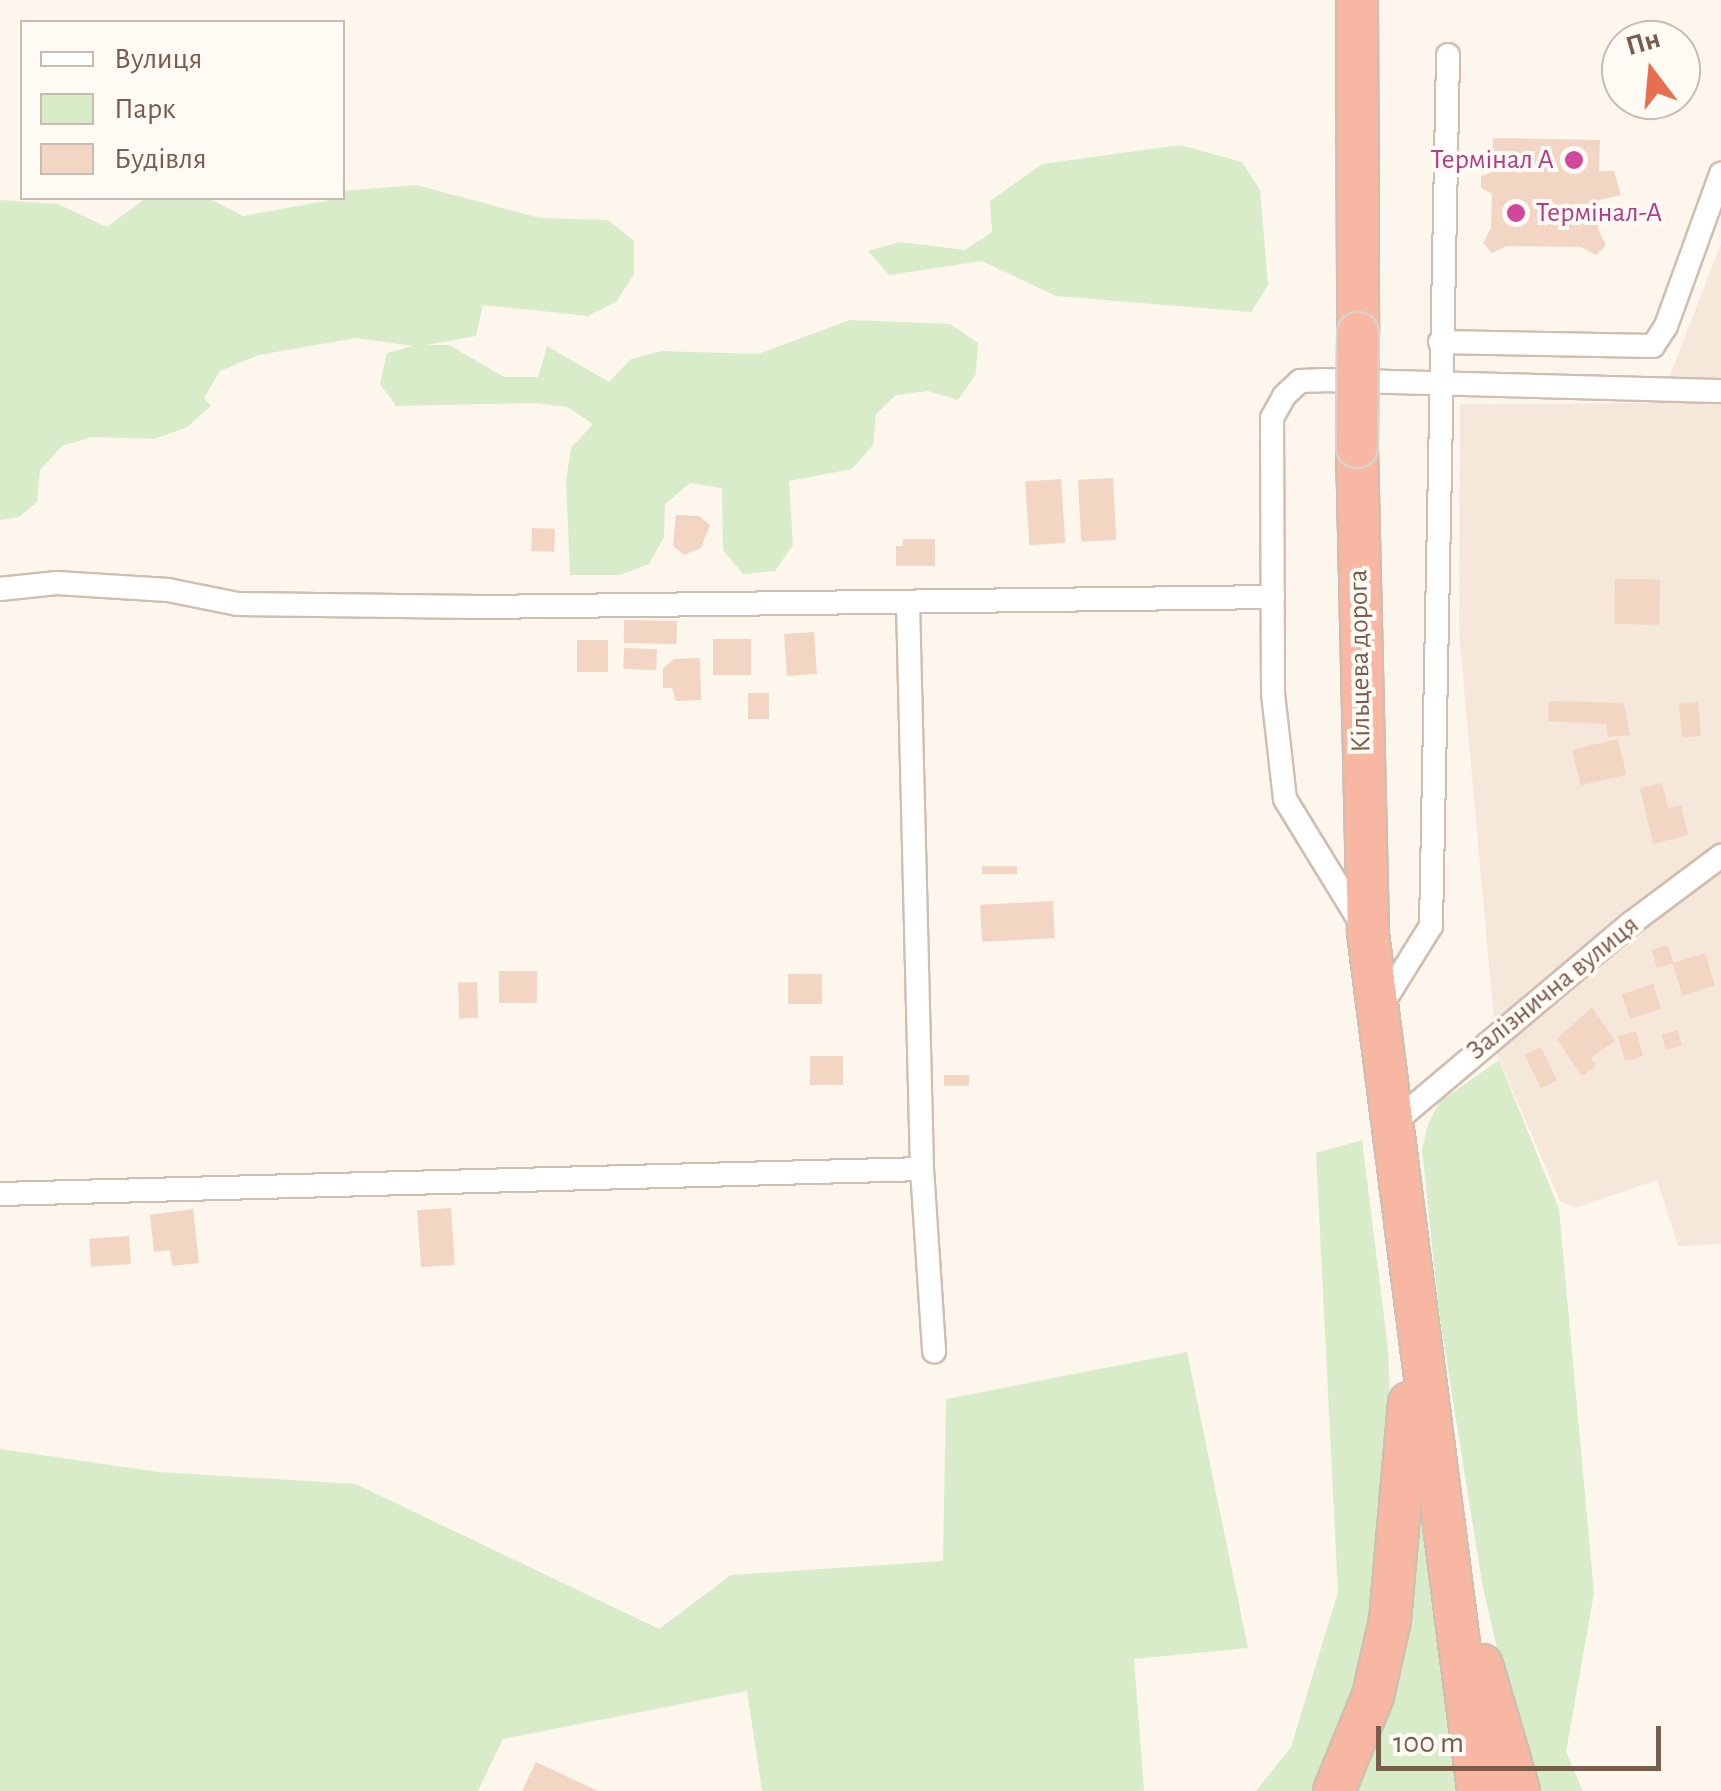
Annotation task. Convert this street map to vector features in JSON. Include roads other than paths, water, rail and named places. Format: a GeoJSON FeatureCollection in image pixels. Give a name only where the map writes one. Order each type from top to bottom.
{"type":"FeatureCollection","features":[{"type":"Feature","properties":{"kind":"highway","name":"Кільцева дорога"},"geometry":{"type":"LineString","coordinates":[[1357,0],[1357,448],[1368,933],[1415,1320]]}},
{"type":"Feature","properties":{"kind":"highway"},"geometry":{"type":"LineString","coordinates":[[1415,1320],[1478,1791]]}},
{"type":"Feature","properties":{"kind":"highway"},"geometry":{"type":"LineString","coordinates":[[1334,1791],[1372,1696],[1390,1620],[1415,1320]]}},
{"type":"Feature","properties":{"kind":"highway"},"geometry":{"type":"LineString","coordinates":[[1446,1536],[1519,1791]]}},
{"type":"Feature","properties":{"kind":"street"},"geometry":{"type":"LineString","coordinates":[[1376,1014],[1431,926],[1438,385],[1448,55]]}},
{"type":"Feature","properties":{"kind":"street"},"geometry":{"type":"LineString","coordinates":[[1440,342],[1653,346],[1666,326],[1721,174]]}},
{"type":"Feature","properties":{"kind":"street"},"geometry":{"type":"LineString","coordinates":[[1368,933],[1284,799],[1274,694],[1272,418],[1284,396],[1300,381],[1721,391]]}},
{"type":"Feature","properties":{"kind":"street"},"geometry":{"type":"LineString","coordinates":[[0,588],[57,582],[168,590],[238,604],[908,604],[1274,597]]}},
{"type":"Feature","properties":{"kind":"street"},"geometry":{"type":"LineString","coordinates":[[908,604],[922,1169],[934,1352]]}},
{"type":"Feature","properties":{"kind":"street","name":"Залізнична вулиця"},"geometry":{"type":"LineString","coordinates":[[1390,1126],[1630,924],[1721,856]]}},
{"type":"Feature","properties":{"kind":"street"},"geometry":{"type":"LineString","coordinates":[[0,1194],[922,1169]]}},
{"type":"Feature","properties":{"kind":"place","name":"Термінал А"},"geometry":{"type":"Point","coordinates":[1574,160]}},
{"type":"Feature","properties":{"kind":"place","name":"Термінал-А"},"geometry":{"type":"Point","coordinates":[1516,213]}}]}
